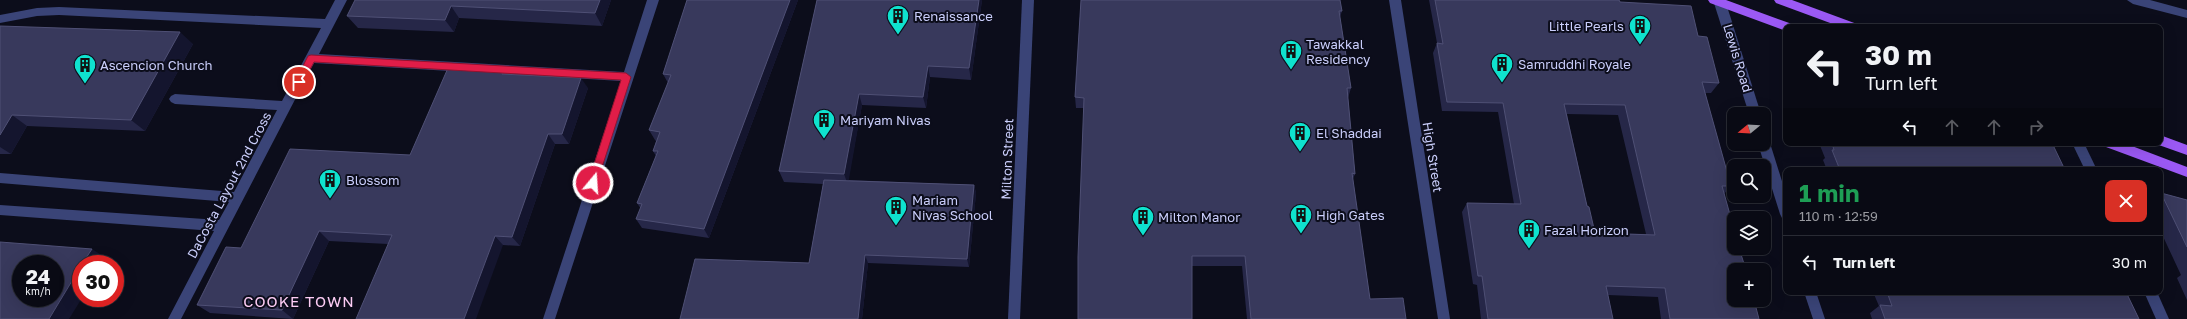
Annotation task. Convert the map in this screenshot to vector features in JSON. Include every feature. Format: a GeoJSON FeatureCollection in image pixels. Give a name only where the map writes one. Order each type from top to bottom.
{"type":"FeatureCollection","features":[{"type":"Feature","properties":{"kind":"main road"},"geometry":{"type":"LineString","coordinates":[[1780,0],[1845,24]]}},
{"type":"Feature","properties":{"kind":"main road"},"geometry":{"type":"LineString","coordinates":[[1717,1],[1783,25]]}},
{"type":"Feature","properties":{"kind":"main road"},"geometry":{"type":"LineString","coordinates":[[2163,141],[2187,150]]}},
{"type":"Feature","properties":{"kind":"main road"},"geometry":{"type":"LineString","coordinates":[[2118,146],[2187,172]]}},
{"type":"Feature","properties":{"kind":"street","name":"DaCosta Layout 2nd Cross"},"geometry":{"type":"LineString","coordinates":[[174,319],[287,106],[341,0]]}},
{"type":"Feature","properties":{"kind":"street"},"geometry":{"type":"LineString","coordinates":[[549,319],[626,77],[653,0]]}},
{"type":"Feature","properties":{"kind":"street","name":"Milton Street"},"geometry":{"type":"LineString","coordinates":[[1014,319],[1028,0]]}},
{"type":"Feature","properties":{"kind":"street","name":"High Street"},"geometry":{"type":"LineString","coordinates":[[1395,0],[1444,319]]}},
{"type":"Feature","properties":{"kind":"street"},"geometry":{"type":"LineString","coordinates":[[2133,0],[2187,14]]}},
{"type":"Feature","properties":{"kind":"street","name":"Lewis Road"},"geometry":{"type":"LineString","coordinates":[[1717,1],[1753,107]]}},
{"type":"Feature","properties":{"kind":"street"},"geometry":{"type":"LineString","coordinates":[[0,19],[37,12],[59,11],[329,24]]}},
{"type":"Feature","properties":{"kind":"street"},"geometry":{"type":"LineString","coordinates":[[311,58],[626,77]]}},
{"type":"Feature","properties":{"kind":"street"},"geometry":{"type":"LineString","coordinates":[[175,99],[287,106]]}},
{"type":"Feature","properties":{"kind":"street"},"geometry":{"type":"LineString","coordinates":[[2079,146],[2090,167]]}},
{"type":"Feature","properties":{"kind":"street"},"geometry":{"type":"LineString","coordinates":[[1766,151],[1783,204]]}},
{"type":"Feature","properties":{"kind":"street"},"geometry":{"type":"LineString","coordinates":[[0,178],[238,198]]}},
{"type":"Feature","properties":{"kind":"street"},"geometry":{"type":"LineString","coordinates":[[0,210],[224,226]]}},
{"type":"Feature","properties":{"kind":"street"},"geometry":{"type":"LineString","coordinates":[[1811,295],[1819,319]]}},
{"type":"Feature","properties":{"kind":"street"},"geometry":{"type":"LineString","coordinates":[[2151,295],[2163,319]]}},
{"type":"Feature","properties":{"kind":"building"},"geometry":{"type":"Polygon","coordinates":[[[355,0],[600,0],[595,13],[451,6],[445,20],[347,16],[355,0]]]}},
{"type":"Feature","properties":{"kind":"building"},"geometry":{"type":"Polygon","coordinates":[[[687,0],[790,0],[704,229],[636,219],[642,204],[637,203],[658,151],[653,151],[660,132],[649,130],[671,75],[663,74],[687,0]]]}},
{"type":"Feature","properties":{"kind":"building"},"geometry":{"type":"Polygon","coordinates":[[[817,0],[979,0],[969,68],[928,66],[923,97],[859,94],[844,174],[779,171],[817,0]]]}},
{"type":"Feature","properties":{"kind":"building"},"geometry":{"type":"Polygon","coordinates":[[[1081,0],[1340,0],[1342,11],[1339,11],[1351,88],[1347,88],[1355,174],[1352,173],[1370,299],[1403,298],[1406,319],[1251,319],[1245,256],[1192,256],[1192,319],[1078,319],[1078,257],[1084,98],[1075,97],[1081,0]]]}},
{"type":"Feature","properties":{"kind":"building"},"geometry":{"type":"Polygon","coordinates":[[[1435,0],[1619,0],[1620,2],[1691,6],[1698,36],[1707,37],[1719,83],[1702,82],[1727,172],[1727,186],[1722,186],[1729,211],[1727,211],[1727,255],[1741,255],[1744,263],[1727,263],[1727,307],[1756,307],[1759,319],[1670,319],[1665,288],[1606,286],[1613,319],[1488,319],[1482,276],[1478,276],[1467,203],[1521,204],[1503,103],[1447,102],[1437,43],[1443,44],[1435,0]],[[1564,104],[1587,206],[1589,207],[1595,233],[1655,235],[1625,105],[1564,104]]]}},
{"type":"Feature","properties":{"kind":"building","name":"Ascencion Church"},"geometry":{"type":"Polygon","coordinates":[[[0,26],[180,32],[131,120],[12,115],[0,135],[0,26]]]}},
{"type":"Feature","properties":{"kind":"building"},"geometry":{"type":"Polygon","coordinates":[[[448,68],[503,71],[502,74],[581,78],[562,134],[548,134],[512,237],[495,236],[464,319],[356,319],[392,235],[319,231],[282,310],[197,305],[226,247],[241,248],[290,149],[410,155],[448,68]]]}},
{"type":"Feature","properties":{"kind":"building"},"geometry":{"type":"Polygon","coordinates":[[[1833,146],[2053,146],[2064,167],[1839,167],[1832,150],[1834,150],[1833,146]]]}},
{"type":"Feature","properties":{"kind":"building"},"geometry":{"type":"Polygon","coordinates":[[[824,180],[974,185],[967,259],[865,255],[858,319],[680,319],[695,259],[809,263],[824,180]]]}},
{"type":"Feature","properties":{"kind":"building"},"geometry":{"type":"Polygon","coordinates":[[[2163,194],[2187,200],[2187,247],[2163,197],[2163,194]]]}},
{"type":"Feature","properties":{"kind":"building"},"geometry":{"type":"Polygon","coordinates":[[[0,242],[92,249],[88,255],[72,255],[72,281],[64,294],[64,255],[12,255],[12,307],[56,307],[49,319],[0,319],[0,242]]]}},
{"type":"Feature","properties":{"kind":"building"},"geometry":{"type":"Polygon","coordinates":[[[1888,295],[2127,295],[2139,319],[1885,319],[1880,305],[1892,306],[1888,295]]]}},
{"type":"Feature","properties":{"kind":"place","name":"Renaissance"},"geometry":{"type":"Point","coordinates":[898,36]}},
{"type":"Feature","properties":{"kind":"place","name":"Little Pearls"},"geometry":{"type":"Point","coordinates":[1640,46]}},
{"type":"Feature","properties":{"kind":"place","name":"Tawakkal Residency"},"geometry":{"type":"Point","coordinates":[1291,70]}},
{"type":"Feature","properties":{"kind":"place","name":"Ascencion Church"},"geometry":{"type":"Point","coordinates":[85,84]}},
{"type":"Feature","properties":{"kind":"place","name":"Samruddhi Royale"},"geometry":{"type":"Point","coordinates":[1502,84]}},
{"type":"Feature","properties":{"kind":"place","name":"Mariyam Nivas"},"geometry":{"type":"Point","coordinates":[824,140]}},
{"type":"Feature","properties":{"kind":"place","name":"El Shaddai"},"geometry":{"type":"Point","coordinates":[1300,152]}},
{"type":"Feature","properties":{"kind":"place","name":"Blossom"},"geometry":{"type":"Point","coordinates":[330,200]}},
{"type":"Feature","properties":{"kind":"place","name":"Mariam Nivas School"},"geometry":{"type":"Point","coordinates":[896,226]}},
{"type":"Feature","properties":{"kind":"place","name":"High Gates"},"geometry":{"type":"Point","coordinates":[1301,234]}},
{"type":"Feature","properties":{"kind":"place","name":"Milton Manor"},"geometry":{"type":"Point","coordinates":[1143,236]}},
{"type":"Feature","properties":{"kind":"place","name":"Fazal Horizon"},"geometry":{"type":"Point","coordinates":[1529,250]}},
{"type":"Feature","properties":{"kind":"district","name":"COOKE TOWN"},"geometry":{"type":"Point","coordinates":[299,302]}},
{"type":"Feature","properties":{"kind":"route"},"geometry":{"type":"LineString","coordinates":[[299,82],[311,58],[626,77],[593,183]]}}]}
